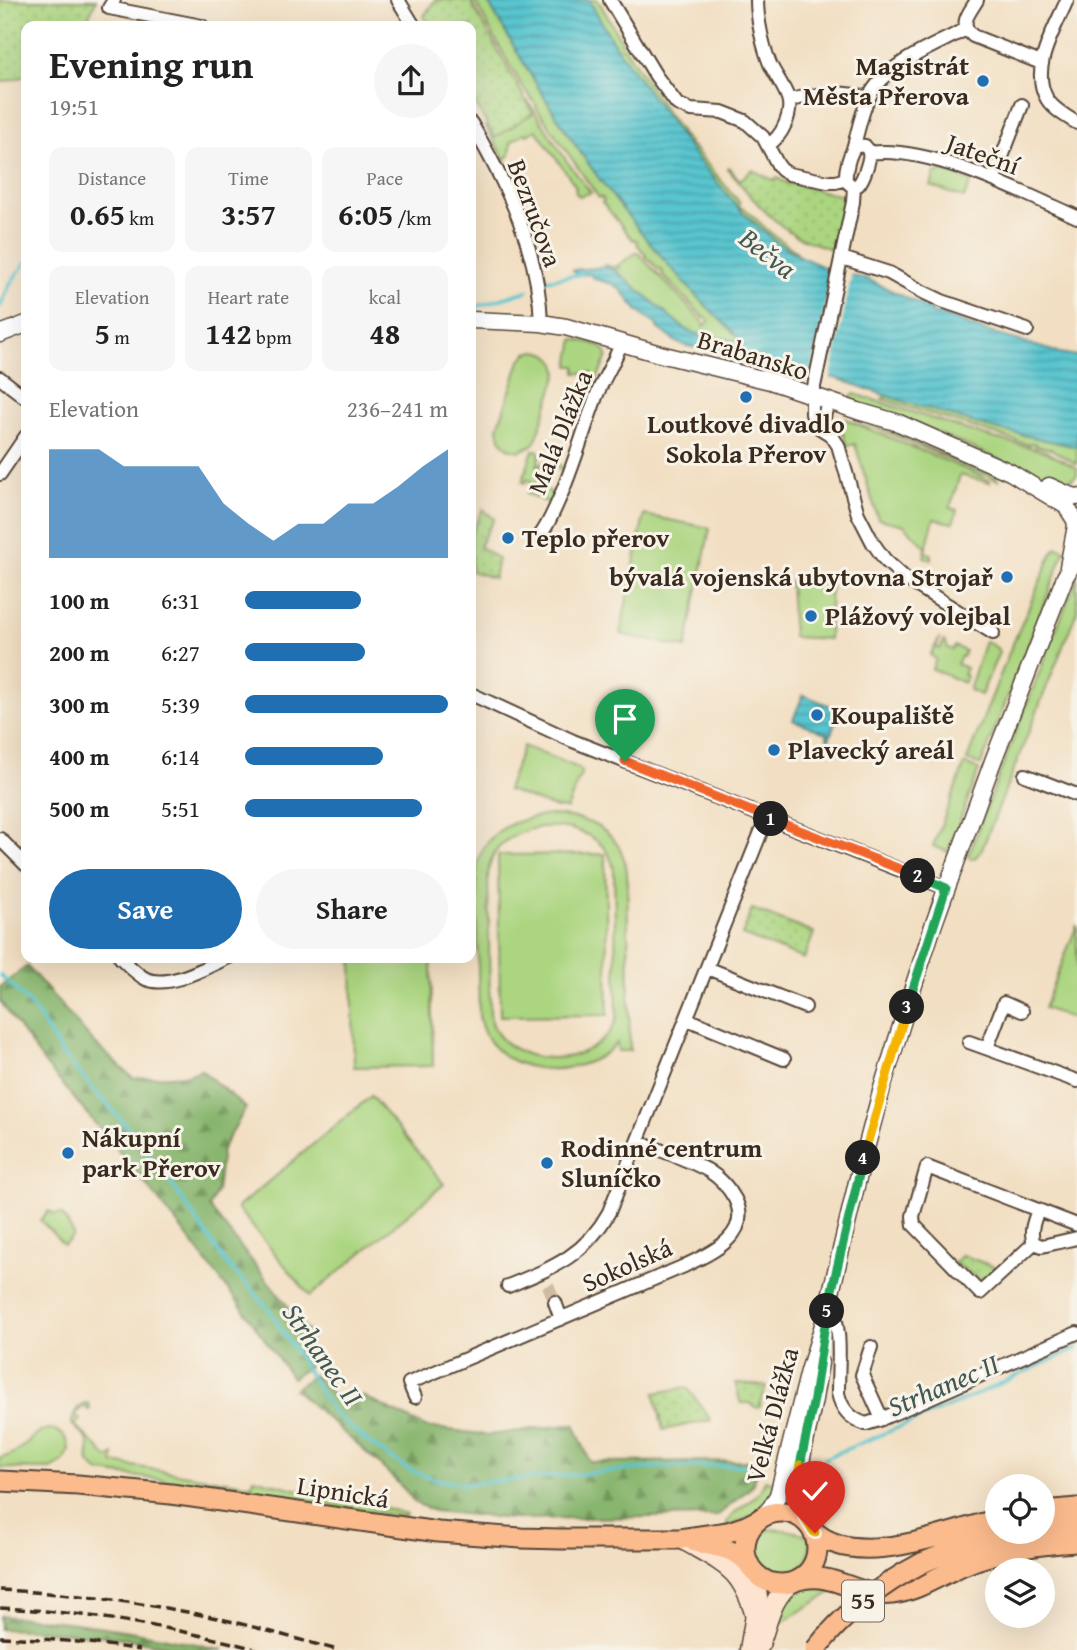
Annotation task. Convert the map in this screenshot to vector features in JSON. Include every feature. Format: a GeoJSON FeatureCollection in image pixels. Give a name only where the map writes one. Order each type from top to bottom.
{"type":"FeatureCollection","features":[{"type":"Feature","properties":{"kind":"main road","name":"Lipnická"},"geometry":{"type":"LineString","coordinates":[[0,1481],[171,1494],[462,1534],[561,1539],[680,1539],[728,1532],[746,1527],[760,1519]]}},
{"type":"Feature","properties":{"kind":"main road"},"geometry":{"type":"LineString","coordinates":[[1055,1510],[1077,1508]]}},
{"type":"Feature","properties":{"kind":"main road"},"geometry":{"type":"LineString","coordinates":[[749,1650],[758,1597],[745,1550],[751,1527],[760,1519],[772,1513],[784,1512],[801,1517],[820,1536],[845,1545],[886,1547],[916,1543],[985,1523]]}},
{"type":"Feature","properties":{"kind":"main road"},"geometry":{"type":"LineString","coordinates":[[1055,1528],[1077,1525]]}},
{"type":"Feature","properties":{"kind":"main road"},"geometry":{"type":"LineString","coordinates":[[758,1650],[774,1603],[784,1589],[808,1571],[815,1560],[817,1546],[810,1527]]}},
{"type":"Feature","properties":{"kind":"main road"},"geometry":{"type":"LineString","coordinates":[[680,1539],[722,1563],[735,1574],[745,1587],[755,1616]]}},
{"type":"Feature","properties":{"kind":"main road","name":"Lipnická"},"geometry":{"type":"LineString","coordinates":[[680,1539],[730,1550],[742,1556],[751,1567]]}},
{"type":"Feature","properties":{"kind":"main road","name":"55"},"geometry":{"type":"LineString","coordinates":[[815,1650],[837,1625],[874,1592],[922,1563],[985,1540]]}},
{"type":"Feature","properties":{"kind":"main road"},"geometry":{"type":"LineString","coordinates":[[751,1567],[763,1579],[771,1582],[785,1583],[811,1577],[827,1578],[862,1591],[890,1595],[917,1588],[960,1567],[1000,1553],[1037,1545],[1077,1542]]}},
{"type":"Feature","properties":{"kind":"street"},"geometry":{"type":"LineString","coordinates":[[398,0],[411,21]]}},
{"type":"Feature","properties":{"kind":"street"},"geometry":{"type":"LineString","coordinates":[[610,0],[656,76],[677,104],[691,110],[722,112],[737,117],[755,129],[782,170],[789,174],[828,182],[860,184],[869,153]]}},
{"type":"Feature","properties":{"kind":"street"},"geometry":{"type":"LineString","coordinates":[[977,0],[966,19],[966,29],[973,36],[1041,63]]}},
{"type":"Feature","properties":{"kind":"street"},"geometry":{"type":"LineString","coordinates":[[1063,1],[1041,63],[1040,79],[1047,99],[1077,123]]}},
{"type":"Feature","properties":{"kind":"street"},"geometry":{"type":"LineString","coordinates":[[112,4],[182,21]]}},
{"type":"Feature","properties":{"kind":"street"},"geometry":{"type":"LineString","coordinates":[[757,4],[766,52],[789,100],[781,133],[768,145]]}},
{"type":"Feature","properties":{"kind":"street"},"geometry":{"type":"LineString","coordinates":[[966,29],[908,59],[874,89],[869,98],[853,149],[850,182],[853,202],[818,388],[1077,499]]}},
{"type":"Feature","properties":{"kind":"street"},"geometry":{"type":"LineString","coordinates":[[789,100],[822,93],[851,93],[869,98]]}},
{"type":"Feature","properties":{"kind":"street"},"geometry":{"type":"LineString","coordinates":[[992,180],[1022,105]]}},
{"type":"Feature","properties":{"kind":"street","name":"Bezručova"},"geometry":{"type":"LineString","coordinates":[[476,132],[501,177],[521,224],[538,290],[541,323]]}},
{"type":"Feature","properties":{"kind":"street","name":"Jateční"},"geometry":{"type":"LineString","coordinates":[[853,149],[857,145],[863,145],[869,153],[881,151],[925,157],[992,180],[1077,217]]}},
{"type":"Feature","properties":{"kind":"street"},"geometry":{"type":"LineString","coordinates":[[842,258],[889,273],[942,300],[1027,330]]}},
{"type":"Feature","properties":{"kind":"street","name":"Brabansko"},"geometry":{"type":"LineString","coordinates":[[476,320],[541,323],[566,327],[770,381],[818,388],[812,414],[820,428],[831,435],[838,445],[850,490],[865,530],[885,560],[906,579],[993,633]]}},
{"type":"Feature","properties":{"kind":"street"},"geometry":{"type":"LineString","coordinates":[[0,334],[21,326]]}},
{"type":"Feature","properties":{"kind":"street","name":"Malá Dlážka"},"geometry":{"type":"LineString","coordinates":[[539,537],[565,486],[602,383],[621,343]]}},
{"type":"Feature","properties":{"kind":"street"},"geometry":{"type":"LineString","coordinates":[[0,378],[21,394]]}},
{"type":"Feature","properties":{"kind":"street"},"geometry":{"type":"LineString","coordinates":[[0,474],[21,443]]}},
{"type":"Feature","properties":{"kind":"street"},"geometry":{"type":"LineString","coordinates":[[1010,472],[1066,506],[1076,522]]}},
{"type":"Feature","properties":{"kind":"street","name":"Velká Dlážka"},"geometry":{"type":"LineString","coordinates":[[1068,572],[1076,530],[1073,509],[1077,499]]}},
{"type":"Feature","properties":{"kind":"street","name":"Velká Dlážka"},"geometry":{"type":"LineString","coordinates":[[760,1519],[778,1495],[815,1346],[824,1322],[857,1182],[910,997],[946,888],[998,750],[1068,572],[1077,557]]}},
{"type":"Feature","properties":{"kind":"street"},"geometry":{"type":"LineString","coordinates":[[476,696],[561,736],[946,888]]}},
{"type":"Feature","properties":{"kind":"street"},"geometry":{"type":"LineString","coordinates":[[1025,775],[1077,795]]}},
{"type":"Feature","properties":{"kind":"street","name":"Sokolská"},"geometry":{"type":"LineString","coordinates":[[508,1286],[572,1256],[592,1238],[609,1212],[767,817]]}},
{"type":"Feature","properties":{"kind":"street"},"geometry":{"type":"LineString","coordinates":[[0,839],[21,860]]}},
{"type":"Feature","properties":{"kind":"street"},"geometry":{"type":"LineString","coordinates":[[127,963],[142,977],[161,982],[174,980],[215,963]]}},
{"type":"Feature","properties":{"kind":"street"},"geometry":{"type":"LineString","coordinates":[[707,968],[805,1007]]}},
{"type":"Feature","properties":{"kind":"street"},"geometry":{"type":"LineString","coordinates":[[987,1048],[1004,1003],[1023,1011]]}},
{"type":"Feature","properties":{"kind":"street"},"geometry":{"type":"LineString","coordinates":[[687,1018],[784,1059]]}},
{"type":"Feature","properties":{"kind":"street"},"geometry":{"type":"LineString","coordinates":[[969,1042],[1077,1081]]}},
{"type":"Feature","properties":{"kind":"street","name":"Sokolská"},"geometry":{"type":"LineString","coordinates":[[415,1397],[409,1383],[709,1254],[728,1240],[737,1226],[739,1208],[717,1176],[638,1142]]}},
{"type":"Feature","properties":{"kind":"street"},"geometry":{"type":"LineString","coordinates":[[1034,1243],[980,1293],[918,1229],[913,1220],[927,1167],[1077,1225]]}},
{"type":"Feature","properties":{"kind":"street"},"geometry":{"type":"LineString","coordinates":[[1038,1210],[1031,1230],[1034,1243],[1039,1246],[1077,1238]]}},
{"type":"Feature","properties":{"kind":"street"},"geometry":{"type":"LineString","coordinates":[[542,1272],[548,1285]]}},
{"type":"Feature","properties":{"kind":"street"},"geometry":{"type":"LineString","coordinates":[[829,1301],[836,1314],[838,1393],[841,1405],[862,1423],[868,1424],[1077,1333]]}},
{"type":"Feature","properties":{"kind":"street"},"geometry":{"type":"LineString","coordinates":[[555,1302],[561,1319]]}},
{"type":"Feature","properties":{"kind":"street","name":"Velká Dlážka"},"geometry":{"type":"LineString","coordinates":[[810,1527],[801,1508],[797,1486],[814,1399],[824,1322]]}},
{"type":"Feature","properties":{"kind":"street"},"geometry":{"type":"LineString","coordinates":[[870,1347],[862,1374],[880,1420]]}},
{"type":"Feature","properties":{"kind":"green space"},"geometry":{"type":"Polygon","coordinates":[[[0,0],[96,0],[87,21],[21,21],[21,77],[0,83],[0,0]]]}},
{"type":"Feature","properties":{"kind":"green space"},"geometry":{"type":"Polygon","coordinates":[[[435,0],[470,0],[533,113],[495,138],[476,105],[476,21],[427,21],[424,16],[435,0]]]}},
{"type":"Feature","properties":{"kind":"green space"},"geometry":{"type":"Polygon","coordinates":[[[471,0],[487,0],[555,114],[601,181],[666,262],[738,340],[704,336],[686,330],[615,270],[604,267],[619,268],[617,266],[637,252],[705,324],[703,327],[708,323],[709,320],[704,318],[645,256],[638,242],[633,240],[602,202],[604,200],[599,198],[522,86],[477,5],[471,0]]]}},
{"type":"Feature","properties":{"kind":"green space"},"geometry":{"type":"Polygon","coordinates":[[[589,0],[598,0],[623,48],[690,147],[692,146],[740,203],[742,209],[796,253],[777,242],[742,212],[691,151],[614,44],[589,0]]]}},
{"type":"Feature","properties":{"kind":"green space"},"geometry":{"type":"Polygon","coordinates":[[[528,101],[591,193],[579,196],[576,193],[575,185],[536,130],[511,142],[510,155],[505,160],[522,190],[528,187],[526,192],[520,194],[486,127],[528,101]]]}},
{"type":"Feature","properties":{"kind":"green space"},"geometry":{"type":"Polygon","coordinates":[[[728,167],[740,180],[752,170],[775,181],[777,178],[843,196],[837,251],[805,240],[785,228],[758,204],[728,167]]]}},
{"type":"Feature","properties":{"kind":"green space"},"geometry":{"type":"Polygon","coordinates":[[[941,170],[970,181],[964,198],[931,186],[935,172],[940,174],[941,170]]]}},
{"type":"Feature","properties":{"kind":"green space"},"geometry":{"type":"Polygon","coordinates":[[[574,339],[599,346],[606,352],[607,356],[591,394],[591,373],[576,373],[576,366],[569,366],[574,339]]]}},
{"type":"Feature","properties":{"kind":"green space"},"geometry":{"type":"Polygon","coordinates":[[[536,351],[552,358],[558,373],[536,440],[520,451],[508,448],[500,439],[498,427],[520,361],[527,353],[536,351]]]}},
{"type":"Feature","properties":{"kind":"green space"},"geometry":{"type":"Polygon","coordinates":[[[855,394],[986,436],[1047,452],[1077,468],[1077,475],[1060,487],[894,415],[849,403],[855,394]]]}},
{"type":"Feature","properties":{"kind":"green space"},"geometry":{"type":"Polygon","coordinates":[[[887,396],[991,428],[1077,447],[1077,464],[1051,449],[1035,446],[1036,444],[1030,445],[882,399],[887,396]]]}},
{"type":"Feature","properties":{"kind":"green space"},"geometry":{"type":"Polygon","coordinates":[[[855,417],[883,424],[884,427],[936,451],[986,467],[998,480],[873,426],[855,417]]]}},
{"type":"Feature","properties":{"kind":"green space"},"geometry":{"type":"Polygon","coordinates":[[[843,418],[972,472],[990,483],[960,475],[950,508],[957,510],[953,523],[934,519],[925,552],[926,547],[904,525],[878,519],[855,444],[847,446],[841,427],[843,418]]]}},
{"type":"Feature","properties":{"kind":"green space"},"geometry":{"type":"Polygon","coordinates":[[[533,450],[540,454],[537,467],[542,463],[549,462],[563,467],[562,471],[544,464],[536,485],[553,493],[549,503],[527,494],[532,482],[527,479],[525,483],[522,482],[533,450]]]}},
{"type":"Feature","properties":{"kind":"green space"},"geometry":{"type":"Polygon","coordinates":[[[483,509],[494,519],[479,546],[498,559],[494,578],[476,573],[476,524],[483,509]]]}},
{"type":"Feature","properties":{"kind":"green space"},"geometry":{"type":"Polygon","coordinates":[[[644,515],[710,528],[686,648],[620,634],[644,515]]]}},
{"type":"Feature","properties":{"kind":"green space"},"geometry":{"type":"Polygon","coordinates":[[[1057,547],[1065,550],[981,765],[967,760],[1009,653],[1057,547]]]}},
{"type":"Feature","properties":{"kind":"green space"},"geometry":{"type":"Polygon","coordinates":[[[925,552],[931,554],[931,560],[924,557],[925,552]]]}},
{"type":"Feature","properties":{"kind":"green space"},"geometry":{"type":"Polygon","coordinates":[[[1077,577],[1077,611],[982,849],[971,859],[968,856],[1077,577]]]}},
{"type":"Feature","properties":{"kind":"green space","name":"Plážový volejbal"},"geometry":{"type":"Polygon","coordinates":[[[790,581],[831,581],[829,639],[793,637],[790,581]]]}},
{"type":"Feature","properties":{"kind":"green space"},"geometry":{"type":"Polygon","coordinates":[[[940,638],[936,647],[940,649],[944,641],[952,650],[955,646],[965,651],[957,664],[966,668],[964,683],[932,669],[936,659],[930,655],[940,638]]]}},
{"type":"Feature","properties":{"kind":"green space"},"geometry":{"type":"Polygon","coordinates":[[[985,641],[999,652],[981,695],[969,690],[985,641]]]}},
{"type":"Feature","properties":{"kind":"green space"},"geometry":{"type":"Polygon","coordinates":[[[523,746],[582,771],[567,809],[556,808],[507,790],[523,746]]]}},
{"type":"Feature","properties":{"kind":"green space"},"geometry":{"type":"Polygon","coordinates":[[[965,764],[979,770],[948,852],[933,846],[965,764]]]}},
{"type":"Feature","properties":{"kind":"green space"},"geometry":{"type":"Polygon","coordinates":[[[565,816],[601,828],[618,846],[627,872],[630,1051],[618,1051],[617,1043],[601,1056],[581,1065],[560,1069],[517,1063],[500,1052],[486,1037],[479,1016],[476,873],[479,859],[484,847],[501,830],[537,817],[565,816]],[[553,827],[531,829],[513,836],[493,856],[488,875],[490,1014],[497,1033],[511,1047],[529,1055],[550,1058],[571,1056],[591,1048],[607,1036],[617,1018],[614,871],[611,859],[605,849],[588,835],[553,827]]]}},
{"type":"Feature","properties":{"kind":"green space"},"geometry":{"type":"Polygon","coordinates":[[[605,854],[608,1015],[500,1016],[498,855],[605,854]]]}},
{"type":"Feature","properties":{"kind":"green space"},"geometry":{"type":"Polygon","coordinates":[[[752,909],[814,933],[804,959],[742,935],[752,909]]]}},
{"type":"Feature","properties":{"kind":"green space"},"geometry":{"type":"Polygon","coordinates":[[[1077,925],[1077,1018],[1076,1020],[1044,1008],[1077,925]]]}},
{"type":"Feature","properties":{"kind":"green space"},"geometry":{"type":"Polygon","coordinates":[[[352,963],[431,963],[433,1066],[354,1067],[352,963]]]}},
{"type":"Feature","properties":{"kind":"green space"},"geometry":{"type":"Polygon","coordinates":[[[27,966],[94,1043],[133,1078],[188,1075],[201,1070],[246,1108],[222,1149],[217,1191],[209,1207],[310,1334],[309,1366],[292,1378],[183,1231],[45,1064],[0,1001],[0,987],[27,966]]]}},
{"type":"Feature","properties":{"kind":"green space"},"geometry":{"type":"Polygon","coordinates":[[[371,1096],[444,1184],[310,1296],[237,1208],[371,1096]]]}},
{"type":"Feature","properties":{"kind":"green space"},"geometry":{"type":"Polygon","coordinates":[[[49,1211],[62,1214],[73,1233],[64,1245],[40,1220],[49,1211]]]}},
{"type":"Feature","properties":{"kind":"green space"},"geometry":{"type":"Polygon","coordinates":[[[962,1255],[998,1268],[983,1281],[954,1263],[962,1255]]]}},
{"type":"Feature","properties":{"kind":"green space"},"geometry":{"type":"Polygon","coordinates":[[[314,1375],[346,1409],[362,1396],[425,1427],[488,1435],[574,1424],[590,1462],[758,1461],[750,1488],[717,1516],[512,1519],[434,1511],[415,1503],[377,1462],[294,1389],[314,1375]]]}},
{"type":"Feature","properties":{"kind":"green space"},"geometry":{"type":"Polygon","coordinates":[[[736,1383],[766,1386],[760,1407],[741,1403],[736,1383]]]}},
{"type":"Feature","properties":{"kind":"green space"},"geometry":{"type":"Polygon","coordinates":[[[687,1387],[711,1420],[663,1430],[655,1393],[687,1387]]]}},
{"type":"Feature","properties":{"kind":"green space"},"geometry":{"type":"Polygon","coordinates":[[[86,1403],[90,1409],[84,1406],[75,1414],[80,1419],[75,1425],[108,1458],[114,1454],[113,1463],[252,1485],[254,1478],[321,1496],[376,1505],[406,1514],[405,1517],[306,1502],[288,1495],[100,1472],[90,1464],[87,1439],[72,1424],[73,1418],[76,1411],[86,1403]]]}},
{"type":"Feature","properties":{"kind":"green space"},"geometry":{"type":"Polygon","coordinates":[[[47,1429],[59,1432],[67,1441],[69,1450],[63,1462],[51,1469],[0,1468],[0,1457],[14,1453],[47,1429]]]}},
{"type":"Feature","properties":{"kind":"green space"},"geometry":{"type":"Polygon","coordinates":[[[765,1480],[777,1484],[763,1510],[726,1528],[735,1512],[756,1496],[765,1480]]]}},
{"type":"Feature","properties":{"kind":"green space"},"geometry":{"type":"Polygon","coordinates":[[[758,1529],[778,1529],[808,1536],[808,1555],[802,1567],[791,1574],[778,1575],[766,1571],[757,1562],[753,1548],[758,1529]]]}},
{"type":"Feature","properties":{"kind":"green space"},"geometry":{"type":"Polygon","coordinates":[[[800,1584],[835,1590],[782,1622],[773,1621],[779,1605],[800,1584]]]}},
{"type":"Feature","properties":{"kind":"green space"},"geometry":{"type":"Polygon","coordinates":[[[0,1616],[112,1628],[223,1650],[190,1650],[115,1637],[0,1629],[0,1616]]]}},
{"type":"Feature","properties":{"kind":"water","name":"Bečva"},"geometry":{"type":"Polygon","coordinates":[[[487,0],[589,0],[614,44],[691,151],[742,212],[777,242],[801,257],[830,270],[869,280],[932,310],[936,315],[938,313],[982,330],[1077,356],[1077,447],[991,428],[839,379],[678,343],[638,311],[613,284],[595,279],[590,274],[578,275],[573,270],[604,267],[615,270],[686,330],[704,336],[735,341],[738,339],[666,262],[601,181],[555,114],[487,0]]]}},
{"type":"Feature","properties":{"kind":"water","name":"Koupaliště"},"geometry":{"type":"Polygon","coordinates":[[[803,695],[841,710],[829,739],[828,734],[793,720],[803,695]]]}},
{"type":"Feature","properties":{"kind":"pier"},"geometry":{"type":"Polygon","coordinates":[[[833,267],[852,272],[830,381],[811,376],[833,267]]]}},
{"type":"Feature","properties":{"kind":"waterway"},"geometry":{"type":"LineString","coordinates":[[0,307],[10,284],[21,269]]}},
{"type":"Feature","properties":{"kind":"waterway"},"geometry":{"type":"LineString","coordinates":[[546,280],[582,274]]}},
{"type":"Feature","properties":{"kind":"waterway"},"geometry":{"type":"LineString","coordinates":[[476,307],[527,291]]}},
{"type":"Feature","properties":{"kind":"waterway","name":"Strhanec II"},"geometry":{"type":"LineString","coordinates":[[0,975],[38,1015],[63,1055],[124,1123],[171,1183],[228,1266],[270,1311],[333,1412],[388,1456],[410,1470],[434,1479],[463,1484],[662,1467],[756,1465]]}},
{"type":"Feature","properties":{"kind":"waterway","name":"Strhanec II"},"geometry":{"type":"LineString","coordinates":[[825,1458],[958,1403],[1077,1348]]}},
{"type":"Feature","properties":{"kind":"tunnel"},"geometry":{"type":"LineString","coordinates":[[548,1285],[555,1302]]}},
{"type":"Feature","properties":{"kind":"railway"},"geometry":{"type":"LineString","coordinates":[[0,1590],[99,1598],[173,1609],[338,1650]]}},
{"type":"Feature","properties":{"kind":"railway"},"geometry":{"type":"LineString","coordinates":[[0,1608],[130,1622],[259,1650]]}},
{"type":"Feature","properties":{"kind":"railway"},"geometry":{"type":"LineString","coordinates":[[0,1637],[70,1641],[140,1650]]}},
{"type":"Feature","properties":{"kind":"place","name":"Magistrát Města Přerova"},"geometry":{"type":"Point","coordinates":[983,81]}},
{"type":"Feature","properties":{"kind":"place","name":"Loutkové divadlo Sokola Přerov"},"geometry":{"type":"Point","coordinates":[746,397]}},
{"type":"Feature","properties":{"kind":"place","name":"Teplo přerov"},"geometry":{"type":"Point","coordinates":[508,538]}},
{"type":"Feature","properties":{"kind":"place","name":"bývalá vojenská ubytovna Strojař"},"geometry":{"type":"Point","coordinates":[1007,577]}},
{"type":"Feature","properties":{"kind":"place","name":"Plážový volejbal"},"geometry":{"type":"Point","coordinates":[811,616]}},
{"type":"Feature","properties":{"kind":"place","name":"Koupaliště"},"geometry":{"type":"Point","coordinates":[817,715]}},
{"type":"Feature","properties":{"kind":"place","name":"Plavecký areál"},"geometry":{"type":"Point","coordinates":[774,750]}},
{"type":"Feature","properties":{"kind":"place","name":"Nákupní park Přerov"},"geometry":{"type":"Point","coordinates":[68,1153]}},
{"type":"Feature","properties":{"kind":"place","name":"Rodinné centrum Sluníčko"},"geometry":{"type":"Point","coordinates":[547,1163]}},
{"type":"Feature","properties":{"kind":"route"},"geometry":{"type":"LineString","coordinates":[[625,761],[946,888],[882,1088],[824,1322],[814,1399],[797,1486],[804,1517],[815,1533]]}}]}
